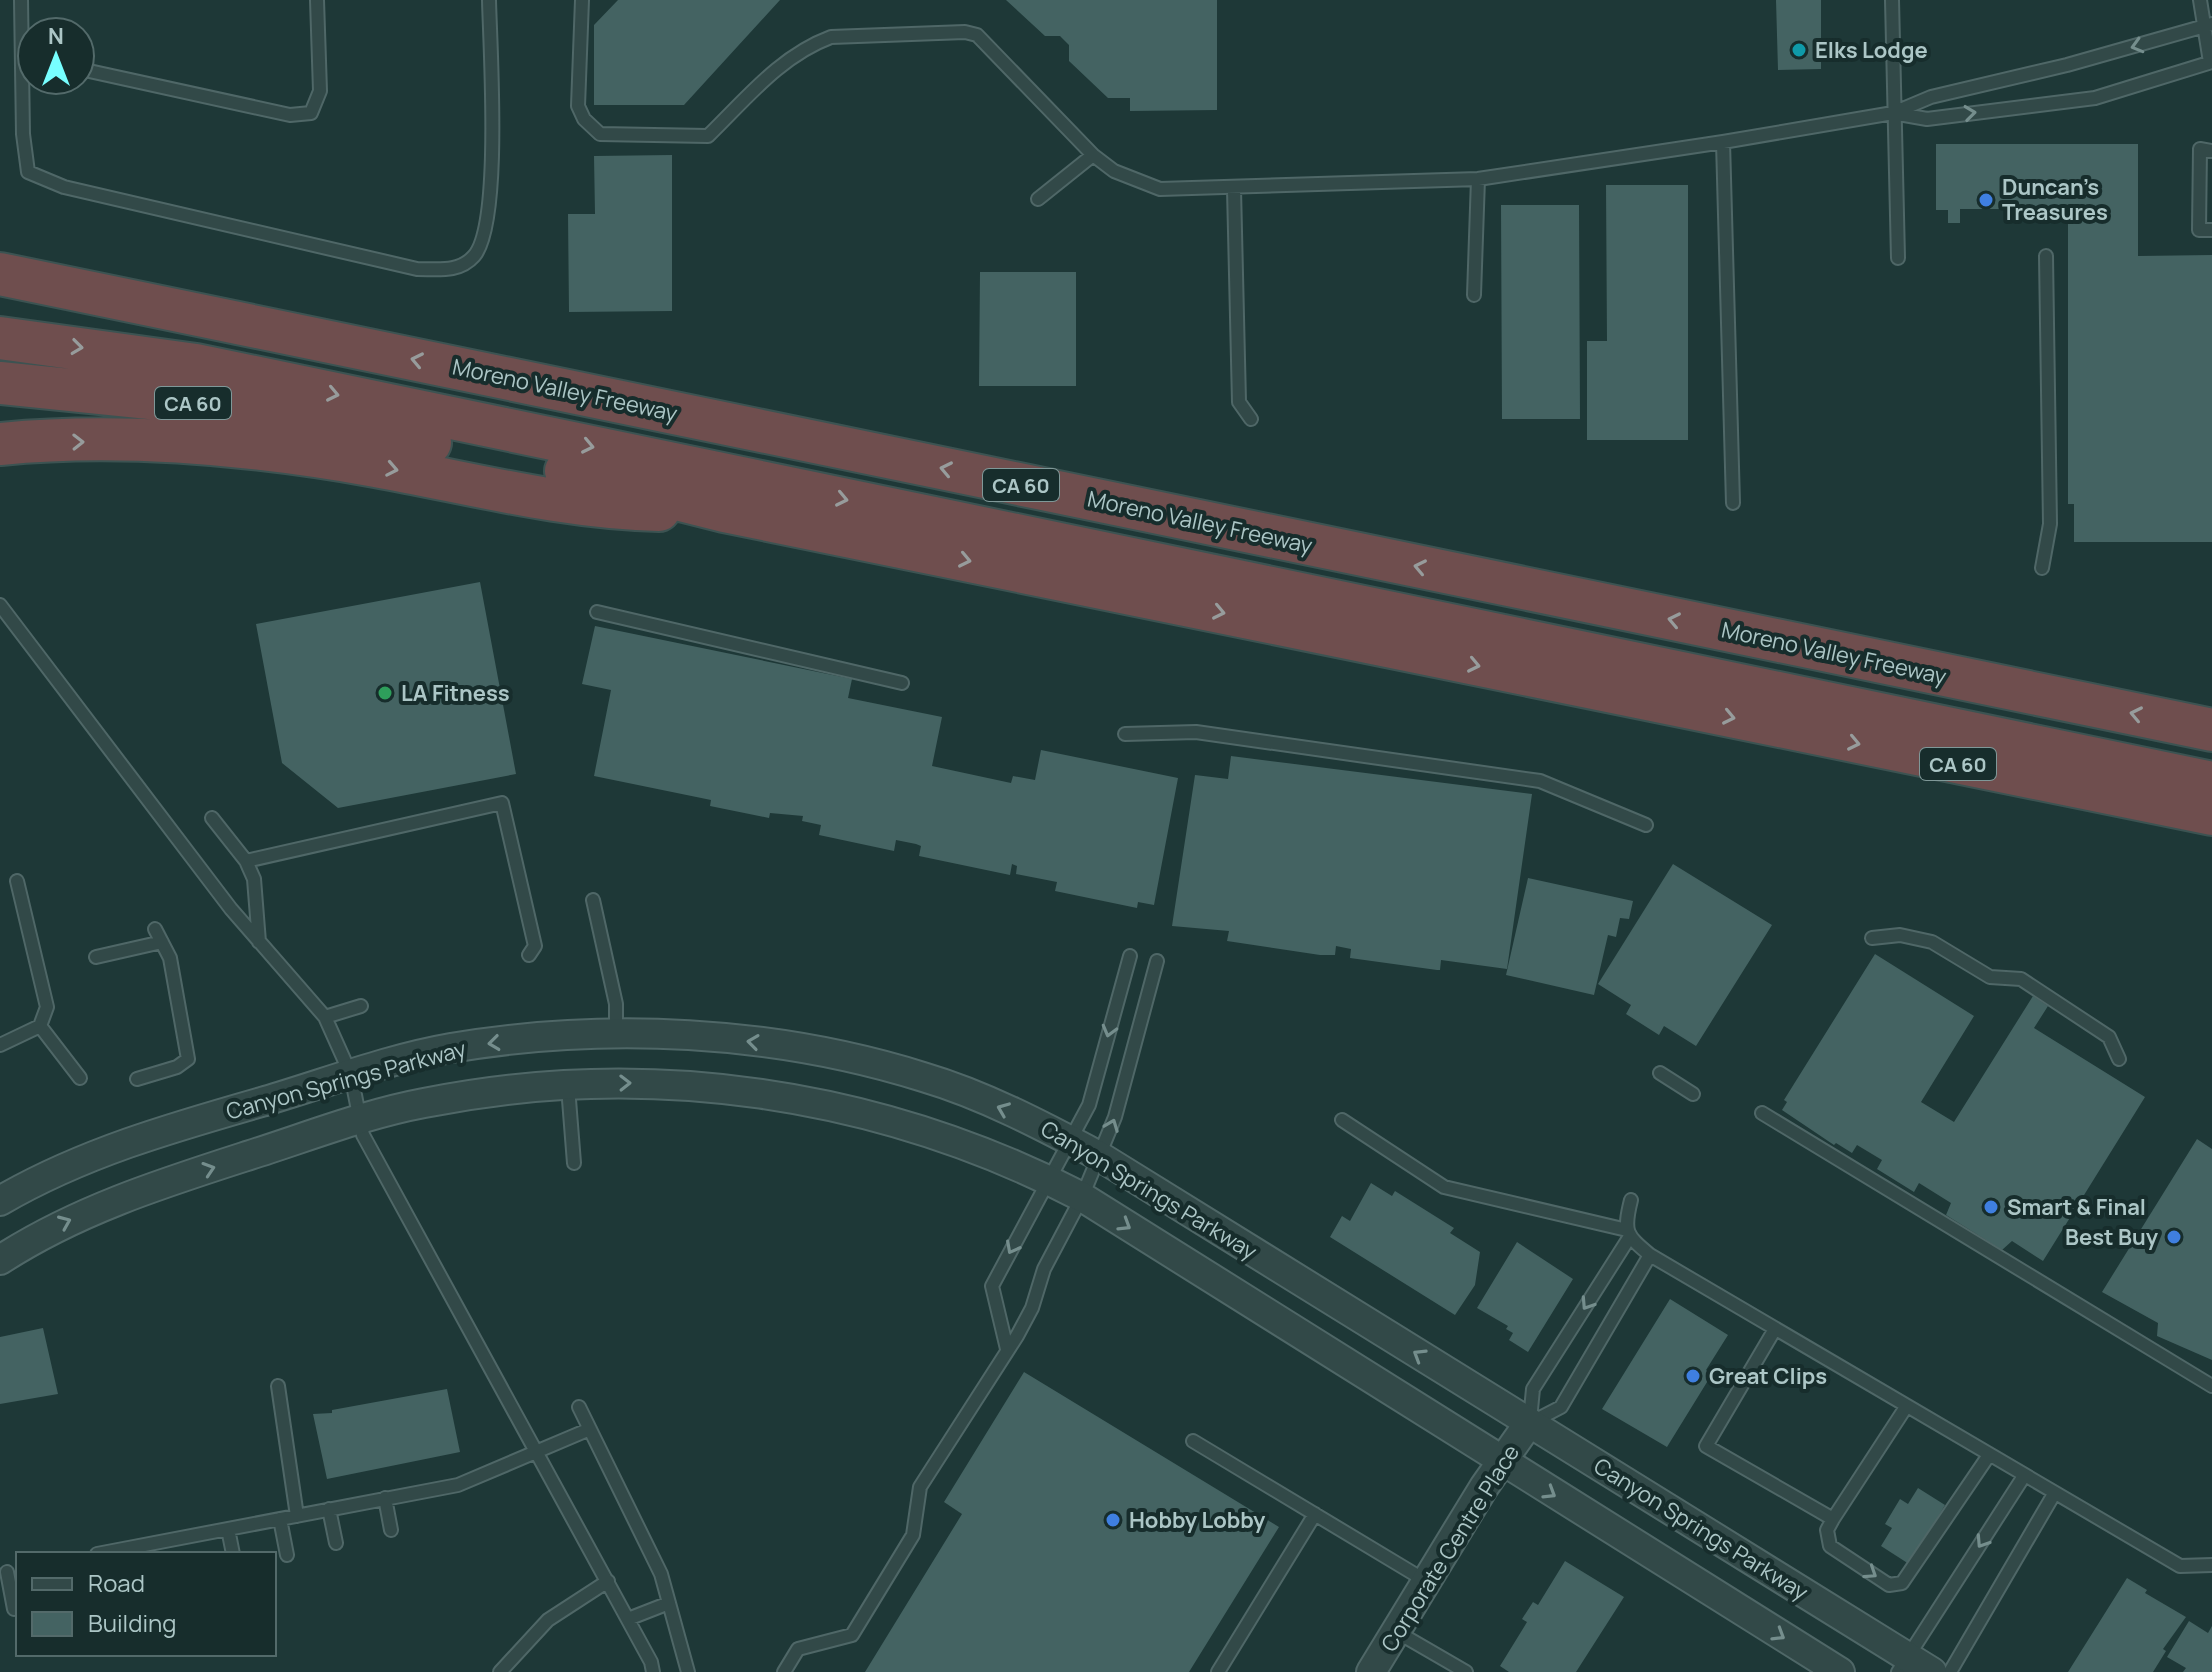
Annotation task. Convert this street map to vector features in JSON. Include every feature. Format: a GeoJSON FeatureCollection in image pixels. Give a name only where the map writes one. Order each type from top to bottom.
{"type":"FeatureCollection","features":[{"type":"Feature","properties":{"kind":"highway","name":"Moreno Valley Freeway"},"geometry":{"type":"LineString","coordinates":[[0,274],[2212,730]]}},
{"type":"Feature","properties":{"kind":"highway"},"geometry":{"type":"LineString","coordinates":[[0,286],[100,294]]}},
{"type":"Feature","properties":{"kind":"highway"},"geometry":{"type":"LineString","coordinates":[[0,338],[196,365],[2212,783]]}},
{"type":"Feature","properties":{"kind":"highway","name":"CA 60"},"geometry":{"type":"LineString","coordinates":[[0,383],[179,401],[384,434],[600,478],[724,511],[2212,814]]}},
{"type":"Feature","properties":{"kind":"highway"},"geometry":{"type":"LineString","coordinates":[[0,444],[120,441],[266,449],[595,508],[724,511]]}},
{"type":"Feature","properties":{"kind":"highway"},"geometry":{"type":"LineString","coordinates":[[2137,801],[2212,843]]}},
{"type":"Feature","properties":{"kind":"street","name":"Canyon Springs Parkway"},"geometry":{"type":"LineString","coordinates":[[0,1201],[68,1164],[196,1121],[448,1049],[547,1036],[616,1035],[718,1036],[823,1052],[924,1077],[1036,1122],[1099,1156],[1529,1423],[1903,1664],[1932,1672]]}},
{"type":"Feature","properties":{"kind":"street","name":"Canyon Springs Parkway"},"geometry":{"type":"LineString","coordinates":[[0,1260],[46,1230],[134,1193],[361,1119],[422,1103],[568,1083],[666,1082],[817,1100],[875,1115],[1049,1180],[1082,1197],[1840,1672]]}},
{"type":"Feature","properties":{"kind":"street","name":"Corporate Centre Place"},"geometry":{"type":"LineString","coordinates":[[1371,1672],[1529,1423]]}},
{"type":"Feature","properties":{"kind":"lane"},"geometry":{"type":"LineString","coordinates":[[96,73],[290,115],[311,113],[320,91],[317,0]]}},
{"type":"Feature","properties":{"kind":"lane"},"geometry":{"type":"LineString","coordinates":[[27,96],[28,172],[64,187],[417,269],[455,269],[475,254],[484,229],[493,163],[489,0]]}},
{"type":"Feature","properties":{"kind":"lane"},"geometry":{"type":"LineString","coordinates":[[582,0],[578,106],[584,119],[600,134],[708,136],[789,58],[831,37],[965,32],[977,35],[1093,155],[1114,171],[1160,189],[1478,179],[1723,142],[1893,113],[1931,97],[2067,65],[2207,25]]}},
{"type":"Feature","properties":{"kind":"lane"},"geometry":{"type":"LineString","coordinates":[[1892,0],[1898,258]]}},
{"type":"Feature","properties":{"kind":"lane"},"geometry":{"type":"LineString","coordinates":[[1893,113],[1927,119],[2095,98],[2211,62],[2207,25],[2200,0]]}},
{"type":"Feature","properties":{"kind":"lane"},"geometry":{"type":"LineString","coordinates":[[1723,142],[1733,503]]}},
{"type":"Feature","properties":{"kind":"lane"},"geometry":{"type":"LineString","coordinates":[[2212,151],[2200,149],[2199,230],[2212,230]]}},
{"type":"Feature","properties":{"kind":"lane"},"geometry":{"type":"LineString","coordinates":[[1038,199],[1093,155]]}},
{"type":"Feature","properties":{"kind":"lane"},"geometry":{"type":"LineString","coordinates":[[1474,295],[1478,179]]}},
{"type":"Feature","properties":{"kind":"lane"},"geometry":{"type":"LineString","coordinates":[[1234,189],[1239,402],[1251,419]]}},
{"type":"Feature","properties":{"kind":"lane"},"geometry":{"type":"LineString","coordinates":[[2042,568],[2050,524],[2046,256]]}},
{"type":"Feature","properties":{"kind":"lane"},"geometry":{"type":"LineString","coordinates":[[0,605],[259,942],[325,1017],[351,1075],[363,1135],[537,1449],[651,1662],[653,1672]]}},
{"type":"Feature","properties":{"kind":"lane"},"geometry":{"type":"LineString","coordinates":[[597,612],[902,683]]}},
{"type":"Feature","properties":{"kind":"lane"},"geometry":{"type":"LineString","coordinates":[[1125,734],[1196,732],[1540,781],[1646,825]]}},
{"type":"Feature","properties":{"kind":"lane"},"geometry":{"type":"LineString","coordinates":[[246,861],[502,803],[535,946],[529,955]]}},
{"type":"Feature","properties":{"kind":"lane"},"geometry":{"type":"LineString","coordinates":[[212,818],[246,861],[254,879],[259,942]]}},
{"type":"Feature","properties":{"kind":"lane"},"geometry":{"type":"LineString","coordinates":[[0,1045],[40,1026],[47,1007],[17,881]]}},
{"type":"Feature","properties":{"kind":"lane"},"geometry":{"type":"LineString","coordinates":[[593,900],[616,1004],[616,1035]]}},
{"type":"Feature","properties":{"kind":"lane"},"geometry":{"type":"LineString","coordinates":[[137,1079],[177,1067],[188,1059],[170,958],[155,929]]}},
{"type":"Feature","properties":{"kind":"lane"},"geometry":{"type":"LineString","coordinates":[[1872,938],[1900,935],[1932,942],[1990,977],[2021,979],[2109,1037],[2119,1059]]}},
{"type":"Feature","properties":{"kind":"lane"},"geometry":{"type":"LineString","coordinates":[[96,957],[162,942]]}},
{"type":"Feature","properties":{"kind":"lane"},"geometry":{"type":"LineString","coordinates":[[1007,1349],[992,1286],[1089,1105],[1130,956]]}},
{"type":"Feature","properties":{"kind":"lane"},"geometry":{"type":"LineString","coordinates":[[784,1672],[798,1649],[852,1635],[913,1535],[920,1487],[1032,1308],[1044,1269],[1082,1197],[1115,1117],[1157,961]]}},
{"type":"Feature","properties":{"kind":"lane"},"geometry":{"type":"LineString","coordinates":[[325,1017],[361,1006]]}},
{"type":"Feature","properties":{"kind":"lane"},"geometry":{"type":"LineString","coordinates":[[40,1026],[80,1078]]}},
{"type":"Feature","properties":{"kind":"lane"},"geometry":{"type":"LineString","coordinates":[[1660,1073],[1693,1094]]}},
{"type":"Feature","properties":{"kind":"lane"},"geometry":{"type":"LineString","coordinates":[[568,1083],[574,1163]]}},
{"type":"Feature","properties":{"kind":"lane"},"geometry":{"type":"LineString","coordinates":[[1762,1113],[2212,1386]]}},
{"type":"Feature","properties":{"kind":"lane"},"geometry":{"type":"LineString","coordinates":[[1342,1120],[1444,1187],[1628,1234],[1650,1255],[2180,1566],[2212,1565]]}},
{"type":"Feature","properties":{"kind":"lane"},"geometry":{"type":"LineString","coordinates":[[1529,1423],[1533,1389],[1628,1234],[1625,1223],[1631,1200]]}},
{"type":"Feature","properties":{"kind":"lane"},"geometry":{"type":"LineString","coordinates":[[1529,1423],[1561,1407],[1650,1255]]}},
{"type":"Feature","properties":{"kind":"lane"},"geometry":{"type":"LineString","coordinates":[[1775,1329],[1706,1446],[1833,1519]]}},
{"type":"Feature","properties":{"kind":"lane"},"geometry":{"type":"LineString","coordinates":[[278,1386],[297,1516]]}},
{"type":"Feature","properties":{"kind":"lane"},"geometry":{"type":"LineString","coordinates":[[579,1407],[661,1574],[688,1672]]}},
{"type":"Feature","properties":{"kind":"lane"},"geometry":{"type":"LineString","coordinates":[[1906,1407],[1827,1530],[1830,1546],[1889,1585],[1902,1583],[1989,1455]]}},
{"type":"Feature","properties":{"kind":"lane"},"geometry":{"type":"LineString","coordinates":[[113,1552],[458,1485],[590,1429]]}},
{"type":"Feature","properties":{"kind":"lane"},"geometry":{"type":"LineString","coordinates":[[1193,1441],[1428,1582]]}},
{"type":"Feature","properties":{"kind":"lane"},"geometry":{"type":"LineString","coordinates":[[1903,1664],[2024,1476]]}},
{"type":"Feature","properties":{"kind":"lane"},"geometry":{"type":"LineString","coordinates":[[1950,1672],[2054,1494]]}},
{"type":"Feature","properties":{"kind":"lane"},"geometry":{"type":"LineString","coordinates":[[385,1498],[391,1530]]}},
{"type":"Feature","properties":{"kind":"lane"},"geometry":{"type":"LineString","coordinates":[[329,1509],[336,1543]]}},
{"type":"Feature","properties":{"kind":"lane"},"geometry":{"type":"LineString","coordinates":[[1218,1672],[1315,1514]]}},
{"type":"Feature","properties":{"kind":"lane"},"geometry":{"type":"LineString","coordinates":[[280,1519],[287,1555]]}},
{"type":"Feature","properties":{"kind":"lane"},"geometry":{"type":"LineString","coordinates":[[228,1529],[233,1552]]}},
{"type":"Feature","properties":{"kind":"lane"},"geometry":{"type":"LineString","coordinates":[[175,1539],[178,1552]]}},
{"type":"Feature","properties":{"kind":"lane"},"geometry":{"type":"LineString","coordinates":[[8,1571],[14,1609]]}},
{"type":"Feature","properties":{"kind":"lane"},"geometry":{"type":"LineString","coordinates":[[500,1672],[548,1620],[608,1581]]}},
{"type":"Feature","properties":{"kind":"lane"},"geometry":{"type":"LineString","coordinates":[[628,1619],[669,1603]]}},
{"type":"Feature","properties":{"kind":"lane"},"geometry":{"type":"LineString","coordinates":[[1397,1632],[1466,1672]]}},
{"type":"Feature","properties":{"kind":"building"},"geometry":{"type":"Polygon","coordinates":[[[618,0],[780,0],[684,105],[594,105],[594,25],[618,0]]]}},
{"type":"Feature","properties":{"kind":"building"},"geometry":{"type":"Polygon","coordinates":[[[1006,0],[1217,0],[1217,110],[1130,111],[1130,98],[1108,98],[1069,61],[1069,45],[1060,36],[1045,36],[1006,0]]]}},
{"type":"Feature","properties":{"kind":"building","name":"Elks Lodge"},"geometry":{"type":"Polygon","coordinates":[[[1776,0],[1821,0],[1821,69],[1778,70],[1776,0]]]}},
{"type":"Feature","properties":{"kind":"building"},"geometry":{"type":"Polygon","coordinates":[[[1936,144],[2138,144],[2138,256],[2212,255],[2212,542],[2074,542],[2074,504],[2068,504],[2068,209],[1960,209],[1960,223],[1948,223],[1948,210],[1936,210],[1936,144]]]}},
{"type":"Feature","properties":{"kind":"building"},"geometry":{"type":"Polygon","coordinates":[[[672,155],[672,311],[569,312],[568,214],[595,214],[594,156],[672,155]]]}},
{"type":"Feature","properties":{"kind":"building"},"geometry":{"type":"Polygon","coordinates":[[[1606,185],[1688,185],[1688,440],[1587,440],[1587,341],[1607,341],[1606,185]]]}},
{"type":"Feature","properties":{"kind":"building"},"geometry":{"type":"Polygon","coordinates":[[[1501,205],[1579,205],[1580,419],[1502,419],[1501,205]]]}},
{"type":"Feature","properties":{"kind":"building"},"geometry":{"type":"Polygon","coordinates":[[[980,272],[1076,272],[1076,386],[979,386],[980,272]]]}},
{"type":"Feature","properties":{"kind":"building","name":"LA Fitness"},"geometry":{"type":"Polygon","coordinates":[[[480,582],[516,774],[338,808],[282,763],[256,624],[480,582]]]}},
{"type":"Feature","properties":{"kind":"building"},"geometry":{"type":"Polygon","coordinates":[[[595,626],[852,679],[848,698],[942,717],[932,766],[1011,783],[1013,776],[1035,780],[1041,750],[1178,778],[1154,905],[1138,902],[1137,908],[1055,891],[1057,882],[1016,874],[1017,866],[1012,864],[1010,875],[919,856],[921,846],[896,840],[894,851],[819,835],[821,825],[802,821],[803,816],[770,813],[769,818],[710,806],[711,800],[594,776],[611,690],[582,684],[595,626]]]}},
{"type":"Feature","properties":{"kind":"building"},"geometry":{"type":"Polygon","coordinates":[[[1231,756],[1532,794],[1507,969],[1441,960],[1440,970],[1437,970],[1350,958],[1351,949],[1336,946],[1335,955],[1320,955],[1227,941],[1229,931],[1172,926],[1195,775],[1228,779],[1231,756]]]}},
{"type":"Feature","properties":{"kind":"building"},"geometry":{"type":"Polygon","coordinates":[[[1673,864],[1772,925],[1696,1046],[1664,1026],[1659,1035],[1626,1014],[1631,1005],[1598,984],[1673,864]]]}},
{"type":"Feature","properties":{"kind":"building"},"geometry":{"type":"Polygon","coordinates":[[[1528,878],[1633,901],[1629,919],[1620,918],[1616,937],[1608,935],[1594,995],[1506,975],[1528,878]]]}},
{"type":"Feature","properties":{"kind":"building"},"geometry":{"type":"Polygon","coordinates":[[[1875,954],[1974,1016],[1921,1102],[1954,1122],[2033,996],[2048,1006],[2034,1028],[2145,1097],[2043,1261],[2012,1241],[2002,1250],[1946,1215],[1951,1203],[1919,1183],[1914,1192],[1877,1169],[1882,1160],[1857,1145],[1852,1153],[1836,1143],[1834,1145],[1782,1110],[1787,1102],[1784,1100],[1875,954]]]}},
{"type":"Feature","properties":{"kind":"building","name":"Best Buy"},"geometry":{"type":"Polygon","coordinates":[[[2197,1139],[2212,1149],[2212,1360],[2157,1336],[2158,1323],[2102,1292],[2197,1139]]]}},
{"type":"Feature","properties":{"kind":"building"},"geometry":{"type":"Polygon","coordinates":[[[1371,1183],[1392,1196],[1395,1191],[1454,1228],[1450,1233],[1480,1252],[1475,1285],[1455,1315],[1330,1237],[1342,1216],[1350,1221],[1371,1183]]]}},
{"type":"Feature","properties":{"kind":"building"},"geometry":{"type":"Polygon","coordinates":[[[1517,1242],[1573,1279],[1528,1352],[1509,1340],[1513,1333],[1506,1329],[1508,1326],[1477,1308],[1517,1242]]]}},
{"type":"Feature","properties":{"kind":"building"},"geometry":{"type":"Polygon","coordinates":[[[1670,1299],[1728,1335],[1706,1370],[1712,1374],[1667,1447],[1602,1409],[1670,1299]]]}},
{"type":"Feature","properties":{"kind":"building"},"geometry":{"type":"Polygon","coordinates":[[[43,1328],[58,1394],[0,1404],[0,1337],[43,1328]]]}},
{"type":"Feature","properties":{"kind":"building","name":"Hobby Lobby"},"geometry":{"type":"Polygon","coordinates":[[[1024,1372],[1279,1527],[1189,1672],[865,1672],[962,1514],[944,1502],[1024,1372]]]}},
{"type":"Feature","properties":{"kind":"building"},"geometry":{"type":"Polygon","coordinates":[[[447,1389],[460,1452],[327,1479],[313,1414],[332,1413],[332,1410],[447,1389]]]}},
{"type":"Feature","properties":{"kind":"building"},"geometry":{"type":"Polygon","coordinates":[[[1918,1488],[1945,1505],[1932,1527],[1936,1530],[1909,1564],[1881,1546],[1892,1528],[1885,1524],[1900,1499],[1908,1504],[1918,1488]]]}},
{"type":"Feature","properties":{"kind":"building"},"geometry":{"type":"Polygon","coordinates":[[[1565,1561],[1624,1597],[1576,1672],[1509,1672],[1500,1666],[1527,1622],[1522,1619],[1533,1602],[1538,1605],[1565,1561]]]}},
{"type":"Feature","properties":{"kind":"building"},"geometry":{"type":"Polygon","coordinates":[[[2127,1578],[2147,1590],[2145,1593],[2186,1617],[2163,1649],[2166,1651],[2153,1672],[2068,1672],[2127,1578]]]}},
{"type":"Feature","properties":{"kind":"building"},"geometry":{"type":"Polygon","coordinates":[[[2189,1621],[2208,1633],[2212,1626],[2212,1672],[2183,1672],[2186,1668],[2167,1657],[2189,1621]]]}},
{"type":"Feature","properties":{"kind":"place","name":"Elks Lodge"},"geometry":{"type":"Point","coordinates":[1799,50]}},
{"type":"Feature","properties":{"kind":"place","name":"Duncan’s Treasures"},"geometry":{"type":"Point","coordinates":[1986,200]}},
{"type":"Feature","properties":{"kind":"place","name":"LA Fitness"},"geometry":{"type":"Point","coordinates":[385,693]}},
{"type":"Feature","properties":{"kind":"place","name":"Smart & Final"},"geometry":{"type":"Point","coordinates":[1991,1207]}},
{"type":"Feature","properties":{"kind":"place","name":"Best Buy"},"geometry":{"type":"Point","coordinates":[2174,1237]}},
{"type":"Feature","properties":{"kind":"place","name":"Great Clips"},"geometry":{"type":"Point","coordinates":[1693,1376]}},
{"type":"Feature","properties":{"kind":"place","name":"Hobby Lobby"},"geometry":{"type":"Point","coordinates":[1113,1520]}}]}
